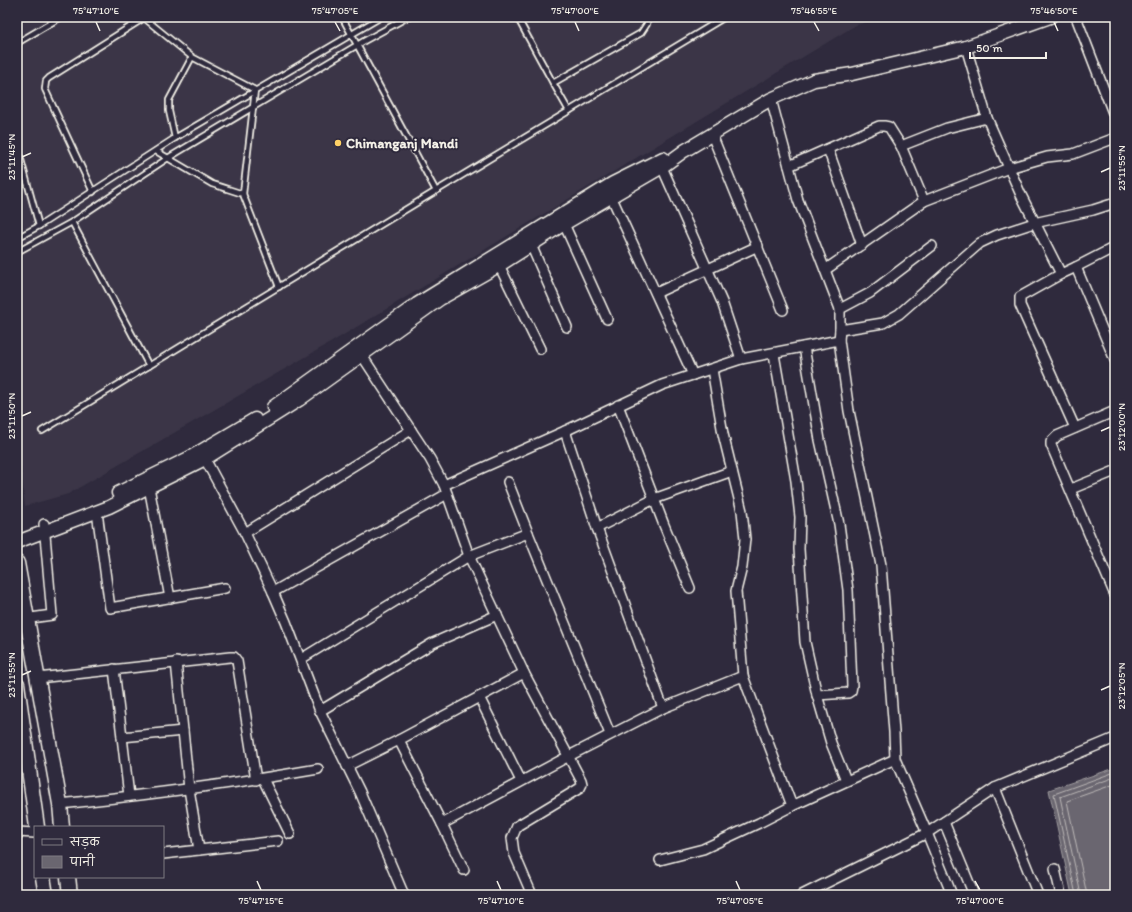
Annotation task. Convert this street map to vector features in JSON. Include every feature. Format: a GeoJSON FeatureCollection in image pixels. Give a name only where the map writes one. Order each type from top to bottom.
{"type":"FeatureCollection","features":[{"type":"Feature","properties":{"kind":"main road"},"geometry":{"type":"LineString","coordinates":[[17,563],[22,619],[38,678],[60,804],[62,826]]}},
{"type":"Feature","properties":{"kind":"main road"},"geometry":{"type":"LineString","coordinates":[[17,684],[37,826]]}},
{"type":"Feature","properties":{"kind":"main road"},"geometry":{"type":"LineString","coordinates":[[43,878],[46,895]]}},
{"type":"Feature","properties":{"kind":"main road"},"geometry":{"type":"LineString","coordinates":[[68,878],[70,895]]}},
{"type":"Feature","properties":{"kind":"street"},"geometry":{"type":"LineString","coordinates":[[497,260],[530,245],[662,167],[684,151],[771,99],[814,80],[852,74],[966,46],[1050,17]]}},
{"type":"Feature","properties":{"kind":"street"},"geometry":{"type":"LineString","coordinates":[[1076,17],[1115,118]]}},
{"type":"Feature","properties":{"kind":"street"},"geometry":{"type":"LineString","coordinates":[[966,46],[987,118],[1034,223],[1061,274]]}},
{"type":"Feature","properties":{"kind":"street"},"geometry":{"type":"LineString","coordinates":[[771,99],[798,200],[840,309],[839,340],[849,411],[881,565],[895,759],[952,895]]}},
{"type":"Feature","properties":{"kind":"street"},"geometry":{"type":"LineString","coordinates":[[901,146],[947,128],[987,118]]}},
{"type":"Feature","properties":{"kind":"street"},"geometry":{"type":"LineString","coordinates":[[789,166],[879,126],[884,126],[889,128],[901,146],[924,201]]}},
{"type":"Feature","properties":{"kind":"street"},"geometry":{"type":"LineString","coordinates":[[712,135],[783,310]]}},
{"type":"Feature","properties":{"kind":"street"},"geometry":{"type":"LineString","coordinates":[[825,270],[924,201],[1009,168],[1047,157],[1073,154],[1115,138]]}},
{"type":"Feature","properties":{"kind":"street"},"geometry":{"type":"LineString","coordinates":[[828,149],[862,245]]}},
{"type":"Feature","properties":{"kind":"street"},"geometry":{"type":"LineString","coordinates":[[17,542],[189,458],[251,422],[440,299],[612,183],[660,159],[684,151]]}},
{"type":"Feature","properties":{"kind":"street"},"geometry":{"type":"LineString","coordinates":[[662,167],[722,302],[741,359]]}},
{"type":"Feature","properties":{"kind":"street"},"geometry":{"type":"LineString","coordinates":[[611,196],[693,375]]}},
{"type":"Feature","properties":{"kind":"street"},"geometry":{"type":"LineString","coordinates":[[840,330],[883,323],[899,314],[980,243],[997,235],[1034,223],[1093,210],[1115,203]]}},
{"type":"Feature","properties":{"kind":"street"},"geometry":{"type":"LineString","coordinates":[[564,224],[607,319]]}},
{"type":"Feature","properties":{"kind":"street"},"geometry":{"type":"LineString","coordinates":[[530,245],[567,327]]}},
{"type":"Feature","properties":{"kind":"street"},"geometry":{"type":"LineString","coordinates":[[656,293],[758,246]]}},
{"type":"Feature","properties":{"kind":"street"},"geometry":{"type":"LineString","coordinates":[[840,309],[870,293],[932,246]]}},
{"type":"Feature","properties":{"kind":"street"},"geometry":{"type":"LineString","coordinates":[[1075,428],[1020,305],[1020,297],[1061,274],[1115,247]]}},
{"type":"Feature","properties":{"kind":"street"},"geometry":{"type":"LineString","coordinates":[[497,260],[540,349]]}},
{"type":"Feature","properties":{"kind":"street"},"geometry":{"type":"LineString","coordinates":[[1076,267],[1115,360]]}},
{"type":"Feature","properties":{"kind":"street"},"geometry":{"type":"LineString","coordinates":[[273,592],[446,489],[662,385],[741,359],[774,354],[839,340]]}},
{"type":"Feature","properties":{"kind":"street"},"geometry":{"type":"LineString","coordinates":[[804,347],[820,440],[839,524],[848,590],[852,686],[851,691],[848,692],[816,695]]}},
{"type":"Feature","properties":{"kind":"street"},"geometry":{"type":"LineString","coordinates":[[359,352],[430,459],[446,489],[470,556],[497,615],[524,673],[581,780],[582,784],[580,788],[517,826],[512,838],[514,853],[532,895]]}},
{"type":"Feature","properties":{"kind":"street"},"geometry":{"type":"LineString","coordinates":[[17,534],[44,528],[97,512],[205,459],[298,400],[359,352]]}},
{"type":"Feature","properties":{"kind":"street"},"geometry":{"type":"LineString","coordinates":[[774,354],[796,481],[800,517],[799,549],[805,642],[816,695],[831,743],[846,780]]}},
{"type":"Feature","properties":{"kind":"street"},"geometry":{"type":"LineString","coordinates":[[712,369],[723,434],[742,511],[745,539],[742,567],[736,591],[743,676],[792,806]]}},
{"type":"Feature","properties":{"kind":"street"},"geometry":{"type":"LineString","coordinates":[[618,405],[690,588]]}},
{"type":"Feature","properties":{"kind":"street"},"geometry":{"type":"LineString","coordinates":[[1115,411],[1057,436],[1051,442],[1051,446],[1071,489],[1115,595]]}},
{"type":"Feature","properties":{"kind":"street"},"geometry":{"type":"LineString","coordinates":[[245,533],[411,430]]}},
{"type":"Feature","properties":{"kind":"street"},"geometry":{"type":"LineString","coordinates":[[565,431],[597,528],[663,708]]}},
{"type":"Feature","properties":{"kind":"street"},"geometry":{"type":"LineString","coordinates":[[205,459],[245,533],[273,592],[301,659],[320,711],[360,792],[404,895]]}},
{"type":"Feature","properties":{"kind":"street"},"geometry":{"type":"LineString","coordinates":[[597,528],[654,499],[732,471]]}},
{"type":"Feature","properties":{"kind":"street"},"geometry":{"type":"LineString","coordinates":[[1071,489],[1115,471]]}},
{"type":"Feature","properties":{"kind":"street"},"geometry":{"type":"LineString","coordinates":[[508,482],[610,734]]}},
{"type":"Feature","properties":{"kind":"street"},"geometry":{"type":"LineString","coordinates":[[149,487],[170,598]]}},
{"type":"Feature","properties":{"kind":"street"},"geometry":{"type":"LineString","coordinates":[[97,512],[110,608],[225,588]]}},
{"type":"Feature","properties":{"kind":"street"},"geometry":{"type":"LineString","coordinates":[[22,619],[52,615],[44,528]]}},
{"type":"Feature","properties":{"kind":"street"},"geometry":{"type":"LineString","coordinates":[[301,659],[470,556],[528,533]]}},
{"type":"Feature","properties":{"kind":"street"},"geometry":{"type":"LineString","coordinates":[[320,711],[434,643],[497,615]]}},
{"type":"Feature","properties":{"kind":"street"},"geometry":{"type":"LineString","coordinates":[[38,678],[114,668],[234,657],[237,661],[259,779],[290,834]]}},
{"type":"Feature","properties":{"kind":"street"},"geometry":{"type":"LineString","coordinates":[[176,662],[189,789],[199,850]]}},
{"type":"Feature","properties":{"kind":"street"},"geometry":{"type":"LineString","coordinates":[[114,668],[129,796]]}},
{"type":"Feature","properties":{"kind":"street"},"geometry":{"type":"LineString","coordinates":[[347,766],[524,673]]}},
{"type":"Feature","properties":{"kind":"street"},"geometry":{"type":"LineString","coordinates":[[442,824],[521,780],[610,734],[663,708],[743,676]]}},
{"type":"Feature","properties":{"kind":"street"},"geometry":{"type":"LineString","coordinates":[[479,697],[521,780]]}},
{"type":"Feature","properties":{"kind":"street"},"geometry":{"type":"LineString","coordinates":[[122,738],[183,731]]}},
{"type":"Feature","properties":{"kind":"street"},"geometry":{"type":"LineString","coordinates":[[802,895],[927,833],[995,788],[1115,738]]}},
{"type":"Feature","properties":{"kind":"street"},"geometry":{"type":"LineString","coordinates":[[399,740],[464,870]]}},
{"type":"Feature","properties":{"kind":"street"},"geometry":{"type":"LineString","coordinates":[[660,860],[703,848],[759,823],[846,780],[895,759]]}},
{"type":"Feature","properties":{"kind":"street"},"geometry":{"type":"LineString","coordinates":[[60,804],[189,789],[318,769]]}},
{"type":"Feature","properties":{"kind":"street"},"geometry":{"type":"LineString","coordinates":[[995,788],[1038,895]]}},
{"type":"Feature","properties":{"kind":"street"},"geometry":{"type":"LineString","coordinates":[[944,822],[974,895]]}},
{"type":"Feature","properties":{"kind":"street"},"geometry":{"type":"LineString","coordinates":[[17,832],[34,833]]}},
{"type":"Feature","properties":{"kind":"street"},"geometry":{"type":"LineString","coordinates":[[164,854],[278,841]]}},
{"type":"Feature","properties":{"kind":"street"},"geometry":{"type":"LineString","coordinates":[[1055,869],[1061,895]]}},
{"type":"Feature","properties":{"kind":"lane"},"geometry":{"type":"LineString","coordinates":[[17,43],[61,17]]}},
{"type":"Feature","properties":{"kind":"lane"},"geometry":{"type":"LineString","coordinates":[[342,17],[436,191]]}},
{"type":"Feature","properties":{"kind":"lane"},"geometry":{"type":"LineString","coordinates":[[17,238],[40,226],[175,138],[381,17]]}},
{"type":"Feature","properties":{"kind":"lane"},"geometry":{"type":"LineString","coordinates":[[17,252],[72,222],[168,158],[357,45],[408,17]]}},
{"type":"Feature","properties":{"kind":"lane"},"geometry":{"type":"LineString","coordinates":[[517,17],[569,111]]}},
{"type":"Feature","properties":{"kind":"lane"},"geometry":{"type":"LineString","coordinates":[[553,83],[641,33],[647,24],[648,17]]}},
{"type":"Feature","properties":{"kind":"lane"},"geometry":{"type":"LineString","coordinates":[[42,432],[436,191],[725,17]]}},
{"type":"Feature","properties":{"kind":"lane"},"geometry":{"type":"LineString","coordinates":[[93,192],[45,89],[46,81],[143,18],[192,57],[255,90]]}},
{"type":"Feature","properties":{"kind":"lane"},"geometry":{"type":"LineString","coordinates":[[175,138],[169,111],[169,100],[192,57]]}},
{"type":"Feature","properties":{"kind":"lane"},"geometry":{"type":"LineString","coordinates":[[255,90],[243,194],[279,287]]}},
{"type":"Feature","properties":{"kind":"lane"},"geometry":{"type":"LineString","coordinates":[[17,145],[40,226]]}},
{"type":"Feature","properties":{"kind":"lane"},"geometry":{"type":"LineString","coordinates":[[156,151],[212,184],[243,194]]}},
{"type":"Feature","properties":{"kind":"lane"},"geometry":{"type":"LineString","coordinates":[[72,222],[149,366]]}},
{"type":"Feature","properties":{"kind":"shaded area","name":"Chimanganj Mandi"},"geometry":{"type":"Polygon","coordinates":[[[17,17],[885,17],[856,25],[335,340],[68,494],[25,506],[17,425],[17,17]]]}},
{"type":"Feature","properties":{"kind":"water"},"geometry":{"type":"Polygon","coordinates":[[[1115,768],[1115,895],[1072,895],[1049,790],[1115,768]]]}},
{"type":"Feature","properties":{"kind":"place","name":"Chimanganj Mandi"},"geometry":{"type":"Point","coordinates":[338,143]}}]}
